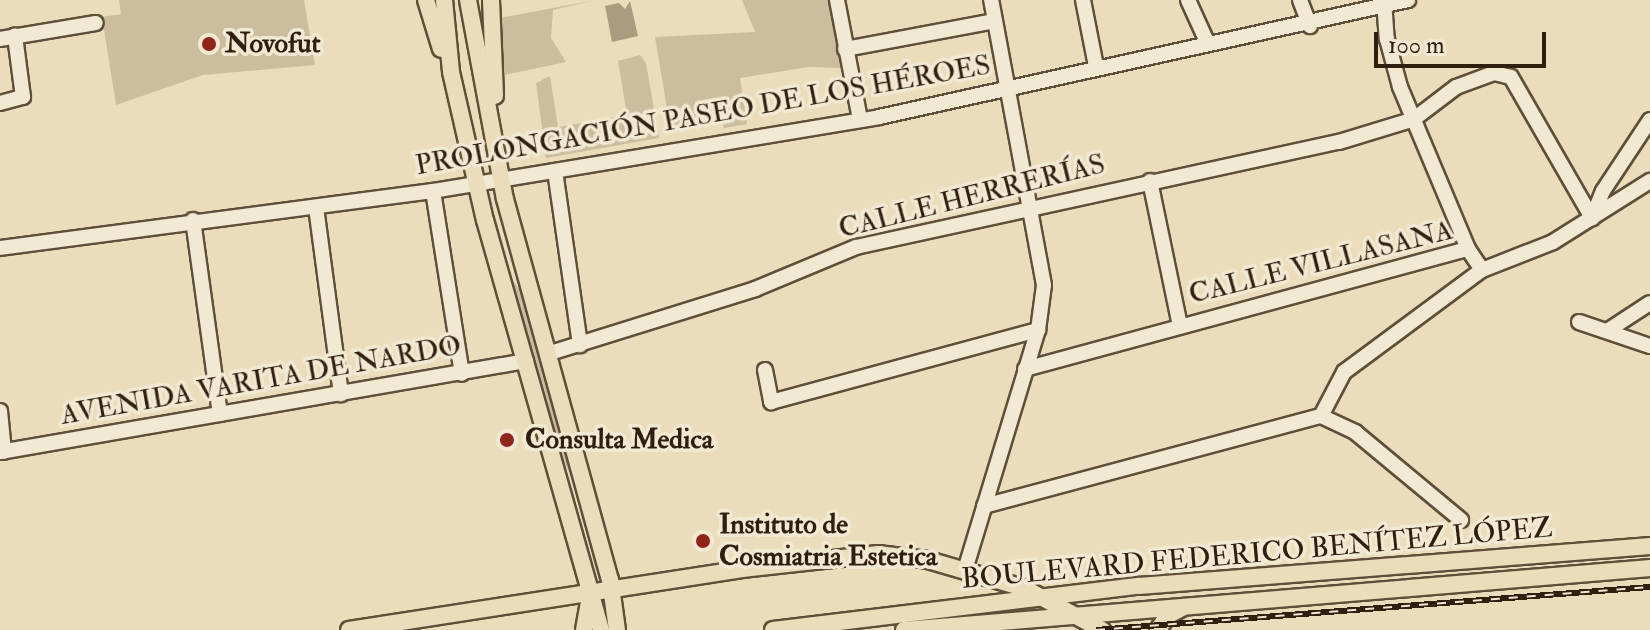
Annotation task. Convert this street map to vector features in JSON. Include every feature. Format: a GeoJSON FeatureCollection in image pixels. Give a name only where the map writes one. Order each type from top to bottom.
{"type":"FeatureCollection","features":[{"type":"Feature","properties":{"kind":"main road"},"geometry":{"type":"LineString","coordinates":[[426,0],[451,72],[477,184],[601,630]]}},
{"type":"Feature","properties":{"kind":"main road"},"geometry":{"type":"LineString","coordinates":[[444,0],[451,72]]}},
{"type":"Feature","properties":{"kind":"main road"},"geometry":{"type":"LineString","coordinates":[[468,0],[501,180],[612,590],[617,630]]}},
{"type":"Feature","properties":{"kind":"main road"},"geometry":{"type":"LineString","coordinates":[[491,0],[494,141]]}},
{"type":"Feature","properties":{"kind":"main road","name":"BOULEVARD FEDERICO BENÍTEZ LÓPEZ"},"geometry":{"type":"LineString","coordinates":[[773,630],[1650,546]]}},
{"type":"Feature","properties":{"kind":"main road"},"geometry":{"type":"LineString","coordinates":[[349,630],[850,555],[900,555],[965,570],[1053,601],[1079,613],[1102,630]]}},
{"type":"Feature","properties":{"kind":"main road","name":"BOULEVARD FEDERICO BENÍTEZ LÓPEZ"},"geometry":{"type":"LineString","coordinates":[[904,630],[1193,603],[1650,568]]}},
{"type":"Feature","properties":{"kind":"main road"},"geometry":{"type":"LineString","coordinates":[[584,630],[590,593]]}},
{"type":"Feature","properties":{"kind":"main road"},"geometry":{"type":"LineString","coordinates":[[1158,630],[1167,616],[1193,603]]}},
{"type":"Feature","properties":{"kind":"street"},"geometry":{"type":"LineString","coordinates":[[837,0],[860,120]]}},
{"type":"Feature","properties":{"kind":"street"},"geometry":{"type":"LineString","coordinates":[[965,570],[1038,330],[1044,285],[1032,207],[991,0]]}},
{"type":"Feature","properties":{"kind":"street"},"geometry":{"type":"LineString","coordinates":[[1083,0],[1096,66]]}},
{"type":"Feature","properties":{"kind":"street"},"geometry":{"type":"LineString","coordinates":[[1188,0],[1208,44]]}},
{"type":"Feature","properties":{"kind":"street"},"geometry":{"type":"LineString","coordinates":[[1300,0],[1310,26]]}},
{"type":"Feature","properties":{"kind":"street","name":"PROLONGACIÓN PASEO DE LOS HÉROES"},"geometry":{"type":"LineString","coordinates":[[0,248],[193,220],[433,191],[860,120],[1096,66],[1310,26],[1408,0]]}},
{"type":"Feature","properties":{"kind":"street"},"geometry":{"type":"LineString","coordinates":[[1384,4],[1392,65],[1468,249]]}},
{"type":"Feature","properties":{"kind":"street"},"geometry":{"type":"LineString","coordinates":[[845,49],[994,21]]}},
{"type":"Feature","properties":{"kind":"street"},"geometry":{"type":"LineString","coordinates":[[0,103],[23,97],[8,37],[96,23]]}},
{"type":"Feature","properties":{"kind":"street"},"geometry":{"type":"LineString","coordinates":[[1414,119],[1428,104],[1484,74],[1511,77],[1592,218]]}},
{"type":"Feature","properties":{"kind":"street","name":"CALLE HERRERÍAS"},"geometry":{"type":"LineString","coordinates":[[550,353],[755,289],[856,247],[1339,142],[1414,119]]}},
{"type":"Feature","properties":{"kind":"street"},"geometry":{"type":"LineString","coordinates":[[1592,218],[1603,191],[1650,120]]}},
{"type":"Feature","properties":{"kind":"street"},"geometry":{"type":"LineString","coordinates":[[555,171],[580,345]]}},
{"type":"Feature","properties":{"kind":"street"},"geometry":{"type":"LineString","coordinates":[[1150,181],[1180,326]]}},
{"type":"Feature","properties":{"kind":"street","name":"CALLE VILLASANA"},"geometry":{"type":"LineString","coordinates":[[1025,369],[1468,249],[1482,270],[1553,242],[1650,181]]}},
{"type":"Feature","properties":{"kind":"street"},"geometry":{"type":"LineString","coordinates":[[433,191],[462,374]]}},
{"type":"Feature","properties":{"kind":"street"},"geometry":{"type":"LineString","coordinates":[[316,207],[341,394]]}},
{"type":"Feature","properties":{"kind":"street"},"geometry":{"type":"LineString","coordinates":[[193,220],[220,414]]}},
{"type":"Feature","properties":{"kind":"street"},"geometry":{"type":"LineString","coordinates":[[1321,416],[1344,372],[1482,270]]}},
{"type":"Feature","properties":{"kind":"street"},"geometry":{"type":"LineString","coordinates":[[1607,331],[1650,303]]}},
{"type":"Feature","properties":{"kind":"street"},"geometry":{"type":"LineString","coordinates":[[1579,322],[1650,346]]}},
{"type":"Feature","properties":{"kind":"street"},"geometry":{"type":"LineString","coordinates":[[765,370],[771,402],[1038,330]]}},
{"type":"Feature","properties":{"kind":"street","name":"AVENIDA VARITA DE NARDO"},"geometry":{"type":"LineString","coordinates":[[2,452],[526,361]]}},
{"type":"Feature","properties":{"kind":"street"},"geometry":{"type":"LineString","coordinates":[[0,411],[2,452]]}},
{"type":"Feature","properties":{"kind":"street"},"geometry":{"type":"LineString","coordinates":[[984,506],[1321,416],[1355,432],[1461,520]]}},
{"type":"Feature","properties":{"kind":"shaded area","name":"Novofut"},"geometry":{"type":"Polygon","coordinates":[[[119,0],[304,0],[315,65],[203,75],[116,105],[102,17],[121,14],[119,0]]]}},
{"type":"Feature","properties":{"kind":"shaded area"},"geometry":{"type":"Polygon","coordinates":[[[595,0],[553,10],[551,38],[566,62],[504,75],[500,18],[595,0]]]}},
{"type":"Feature","properties":{"kind":"shaded area"},"geometry":{"type":"Polygon","coordinates":[[[742,0],[831,0],[842,68],[808,67],[740,78],[747,124],[724,128],[721,117],[670,126],[655,37],[755,32],[742,0]]]}},
{"type":"Feature","properties":{"kind":"shaded area"},"geometry":{"type":"Polygon","coordinates":[[[630,1],[638,36],[612,42],[605,6],[619,3],[625,9],[630,1]]]}},
{"type":"Feature","properties":{"kind":"shaded area"},"geometry":{"type":"Polygon","coordinates":[[[640,55],[646,63],[659,138],[546,158],[536,83],[550,76],[558,127],[627,115],[618,61],[640,55]]]}},
{"type":"Feature","properties":{"kind":"shaded area"},"geometry":{"type":"Polygon","coordinates":[[[508,275],[521,291],[579,491],[562,458],[508,275]]]}},
{"type":"Feature","properties":{"kind":"railway"},"geometry":{"type":"LineString","coordinates":[[1096,630],[1650,587]]}},
{"type":"Feature","properties":{"kind":"place","name":"Novofut"},"geometry":{"type":"Point","coordinates":[209,44]}},
{"type":"Feature","properties":{"kind":"place","name":"Consulta Medica"},"geometry":{"type":"Point","coordinates":[507,440]}},
{"type":"Feature","properties":{"kind":"place","name":"Instituto de Cosmiatria Estetica"},"geometry":{"type":"Point","coordinates":[703,541]}}]}
